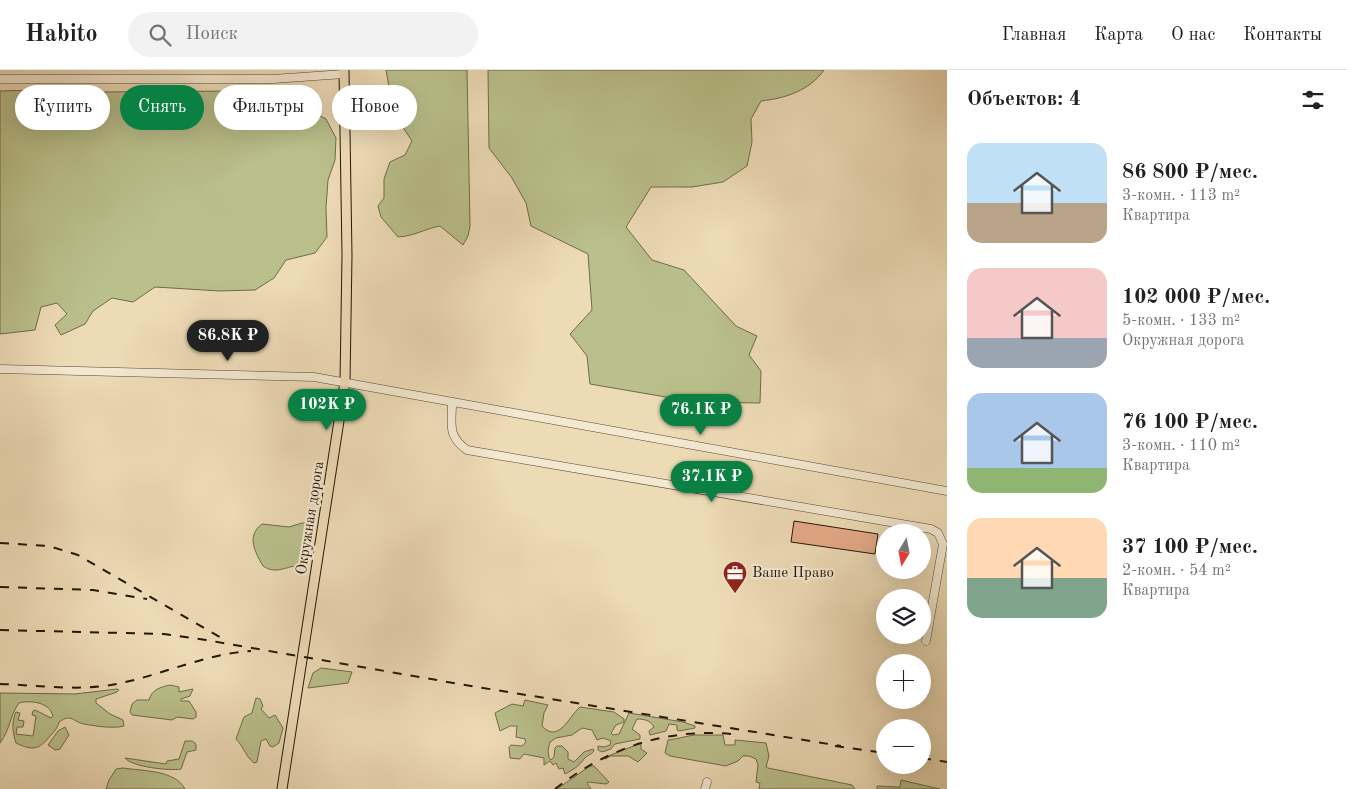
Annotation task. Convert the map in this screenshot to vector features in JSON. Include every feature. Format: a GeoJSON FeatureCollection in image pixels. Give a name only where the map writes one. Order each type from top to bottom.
{"type":"FeatureCollection","features":[{"type":"Feature","properties":{"kind":"main road","name":"Окружная дорога"},"geometry":{"type":"LineString","coordinates":[[282,789],[345,382],[347,255],[344,72]]}},
{"type":"Feature","properties":{"kind":"street"},"geometry":{"type":"LineString","coordinates":[[0,79],[273,79],[344,72]]}},
{"type":"Feature","properties":{"kind":"street"},"geometry":{"type":"LineString","coordinates":[[0,369],[295,375],[345,382],[452,403],[947,491]]}},
{"type":"Feature","properties":{"kind":"street"},"geometry":{"type":"LineString","coordinates":[[452,403],[452,435],[458,444],[467,450],[931,529],[938,534],[943,544],[931,612]]}},
{"type":"Feature","properties":{"kind":"green space"},"geometry":{"type":"Polygon","coordinates":[[[386,70],[467,70],[470,226],[468,236],[463,245],[440,226],[398,237],[381,217],[378,206],[384,198],[384,179],[390,162],[405,155],[412,141],[405,130],[417,130],[417,85],[389,85],[386,70]]]}},
{"type":"Feature","properties":{"kind":"green space"},"geometry":{"type":"Polygon","coordinates":[[[488,70],[824,70],[811,83],[796,92],[779,98],[761,101],[751,119],[752,142],[747,166],[723,182],[692,187],[651,187],[626,227],[652,260],[684,270],[736,326],[757,336],[749,355],[761,371],[760,403],[695,402],[590,384],[587,356],[570,334],[592,310],[588,254],[531,226],[526,203],[512,178],[489,148],[488,70]]]}},
{"type":"Feature","properties":{"kind":"green space"},"geometry":{"type":"Polygon","coordinates":[[[0,91],[15,91],[15,130],[110,130],[110,92],[120,92],[120,130],[204,130],[204,91],[214,91],[214,130],[322,130],[322,117],[326,119],[336,138],[335,160],[328,180],[326,208],[327,237],[315,253],[286,260],[274,278],[255,290],[220,291],[155,287],[133,302],[112,298],[93,311],[85,324],[61,335],[55,325],[67,314],[57,303],[41,307],[35,330],[0,334],[0,91]]]}},
{"type":"Feature","properties":{"kind":"green space"},"geometry":{"type":"Polygon","coordinates":[[[309,523],[312,531],[306,568],[296,566],[271,570],[263,566],[255,550],[253,539],[257,529],[262,524],[289,527],[309,523]]]}},
{"type":"Feature","properties":{"kind":"green space"},"geometry":{"type":"Polygon","coordinates":[[[321,668],[352,672],[348,683],[308,688],[313,673],[321,668]]]}},
{"type":"Feature","properties":{"kind":"green space"},"geometry":{"type":"Polygon","coordinates":[[[170,685],[179,687],[179,692],[193,689],[190,696],[181,699],[181,701],[189,701],[196,712],[196,717],[193,719],[177,717],[172,720],[132,715],[130,712],[132,704],[137,700],[149,700],[155,691],[170,685]]]}},
{"type":"Feature","properties":{"kind":"green space"},"geometry":{"type":"Polygon","coordinates":[[[119,690],[117,692],[96,699],[96,703],[110,714],[123,720],[124,726],[84,724],[67,718],[59,722],[58,726],[43,744],[31,748],[16,743],[13,720],[16,712],[20,713],[18,720],[24,721],[23,727],[17,727],[16,734],[33,736],[36,716],[32,715],[33,711],[35,710],[51,718],[53,716],[51,711],[44,705],[24,702],[19,703],[13,713],[0,743],[0,693],[75,694],[119,690]]]}},
{"type":"Feature","properties":{"kind":"green space"},"geometry":{"type":"Polygon","coordinates":[[[256,698],[260,699],[263,706],[261,709],[269,718],[275,715],[283,728],[279,743],[273,747],[270,746],[266,739],[261,741],[257,762],[254,763],[236,739],[244,717],[252,713],[256,698]]]}},
{"type":"Feature","properties":{"kind":"green space"},"geometry":{"type":"Polygon","coordinates":[[[525,700],[548,705],[544,713],[542,726],[548,731],[554,732],[563,727],[580,707],[614,712],[624,719],[624,722],[616,725],[611,733],[613,735],[619,734],[629,713],[683,722],[695,726],[695,728],[679,731],[677,730],[677,725],[669,724],[666,731],[650,735],[649,731],[654,727],[651,723],[647,720],[637,719],[632,729],[640,735],[640,739],[615,744],[611,749],[602,752],[598,750],[598,746],[610,745],[611,741],[603,738],[597,740],[592,730],[582,728],[572,735],[556,738],[550,742],[548,750],[551,760],[554,757],[557,746],[562,746],[568,752],[568,759],[574,762],[584,752],[593,749],[594,751],[576,768],[565,774],[563,768],[559,769],[556,763],[553,765],[550,761],[544,765],[544,758],[524,754],[520,759],[510,758],[509,747],[511,745],[522,746],[526,742],[525,739],[516,737],[517,726],[510,726],[500,731],[495,713],[512,704],[523,706],[525,700]]]}},
{"type":"Feature","properties":{"kind":"green space"},"geometry":{"type":"Polygon","coordinates":[[[65,727],[69,735],[60,749],[55,750],[48,745],[58,731],[65,727]]]}},
{"type":"Feature","properties":{"kind":"green space"},"geometry":{"type":"Polygon","coordinates":[[[695,735],[723,735],[725,745],[735,745],[735,740],[766,743],[769,756],[766,767],[852,785],[855,789],[759,789],[760,783],[756,782],[758,765],[756,759],[749,756],[743,756],[738,761],[726,766],[670,756],[665,753],[668,740],[695,735]]]}},
{"type":"Feature","properties":{"kind":"green space"},"geometry":{"type":"Polygon","coordinates":[[[185,741],[192,741],[196,744],[196,750],[187,752],[181,769],[160,769],[143,766],[125,758],[166,764],[167,761],[179,759],[185,741]]]}},
{"type":"Feature","properties":{"kind":"green space"},"geometry":{"type":"Polygon","coordinates":[[[641,743],[641,749],[647,753],[638,762],[628,756],[603,758],[641,743]]]}},
{"type":"Feature","properties":{"kind":"green space"},"geometry":{"type":"Polygon","coordinates":[[[590,766],[594,766],[609,782],[606,784],[588,782],[591,789],[557,789],[590,766]]]}},
{"type":"Feature","properties":{"kind":"green space"},"geometry":{"type":"Polygon","coordinates":[[[116,769],[158,772],[174,778],[185,789],[106,789],[116,769]]]}},
{"type":"Feature","properties":{"kind":"green space"},"geometry":{"type":"Polygon","coordinates":[[[901,780],[940,789],[877,789],[877,786],[900,787],[901,780]]]}},
{"type":"Feature","properties":{"kind":"building"},"geometry":{"type":"Polygon","coordinates":[[[794,521],[876,534],[875,554],[791,542],[794,521]]]}},
{"type":"Feature","properties":{"kind":"railway"},"geometry":{"type":"LineString","coordinates":[[0,543],[49,546],[78,555],[223,639]]}},
{"type":"Feature","properties":{"kind":"railway"},"geometry":{"type":"LineString","coordinates":[[0,587],[93,590],[147,599]]}},
{"type":"Feature","properties":{"kind":"railway"},"geometry":{"type":"LineString","coordinates":[[0,630],[164,634],[841,746]]}},
{"type":"Feature","properties":{"kind":"railway"},"geometry":{"type":"LineString","coordinates":[[0,684],[70,688],[98,687],[146,677],[215,656],[251,651]]}},
{"type":"Feature","properties":{"kind":"railway"},"geometry":{"type":"LineString","coordinates":[[555,789],[595,763],[637,744],[683,734],[731,734]]}},
{"type":"Feature","properties":{"kind":"railway"},"geometry":{"type":"LineString","coordinates":[[835,746],[876,752]]}},
{"type":"Feature","properties":{"kind":"railway"},"geometry":{"type":"LineString","coordinates":[[931,759],[947,762]]}},
{"type":"Feature","properties":{"kind":"place","name":"Ваше Право"},"geometry":{"type":"Point","coordinates":[735,594]}}]}
